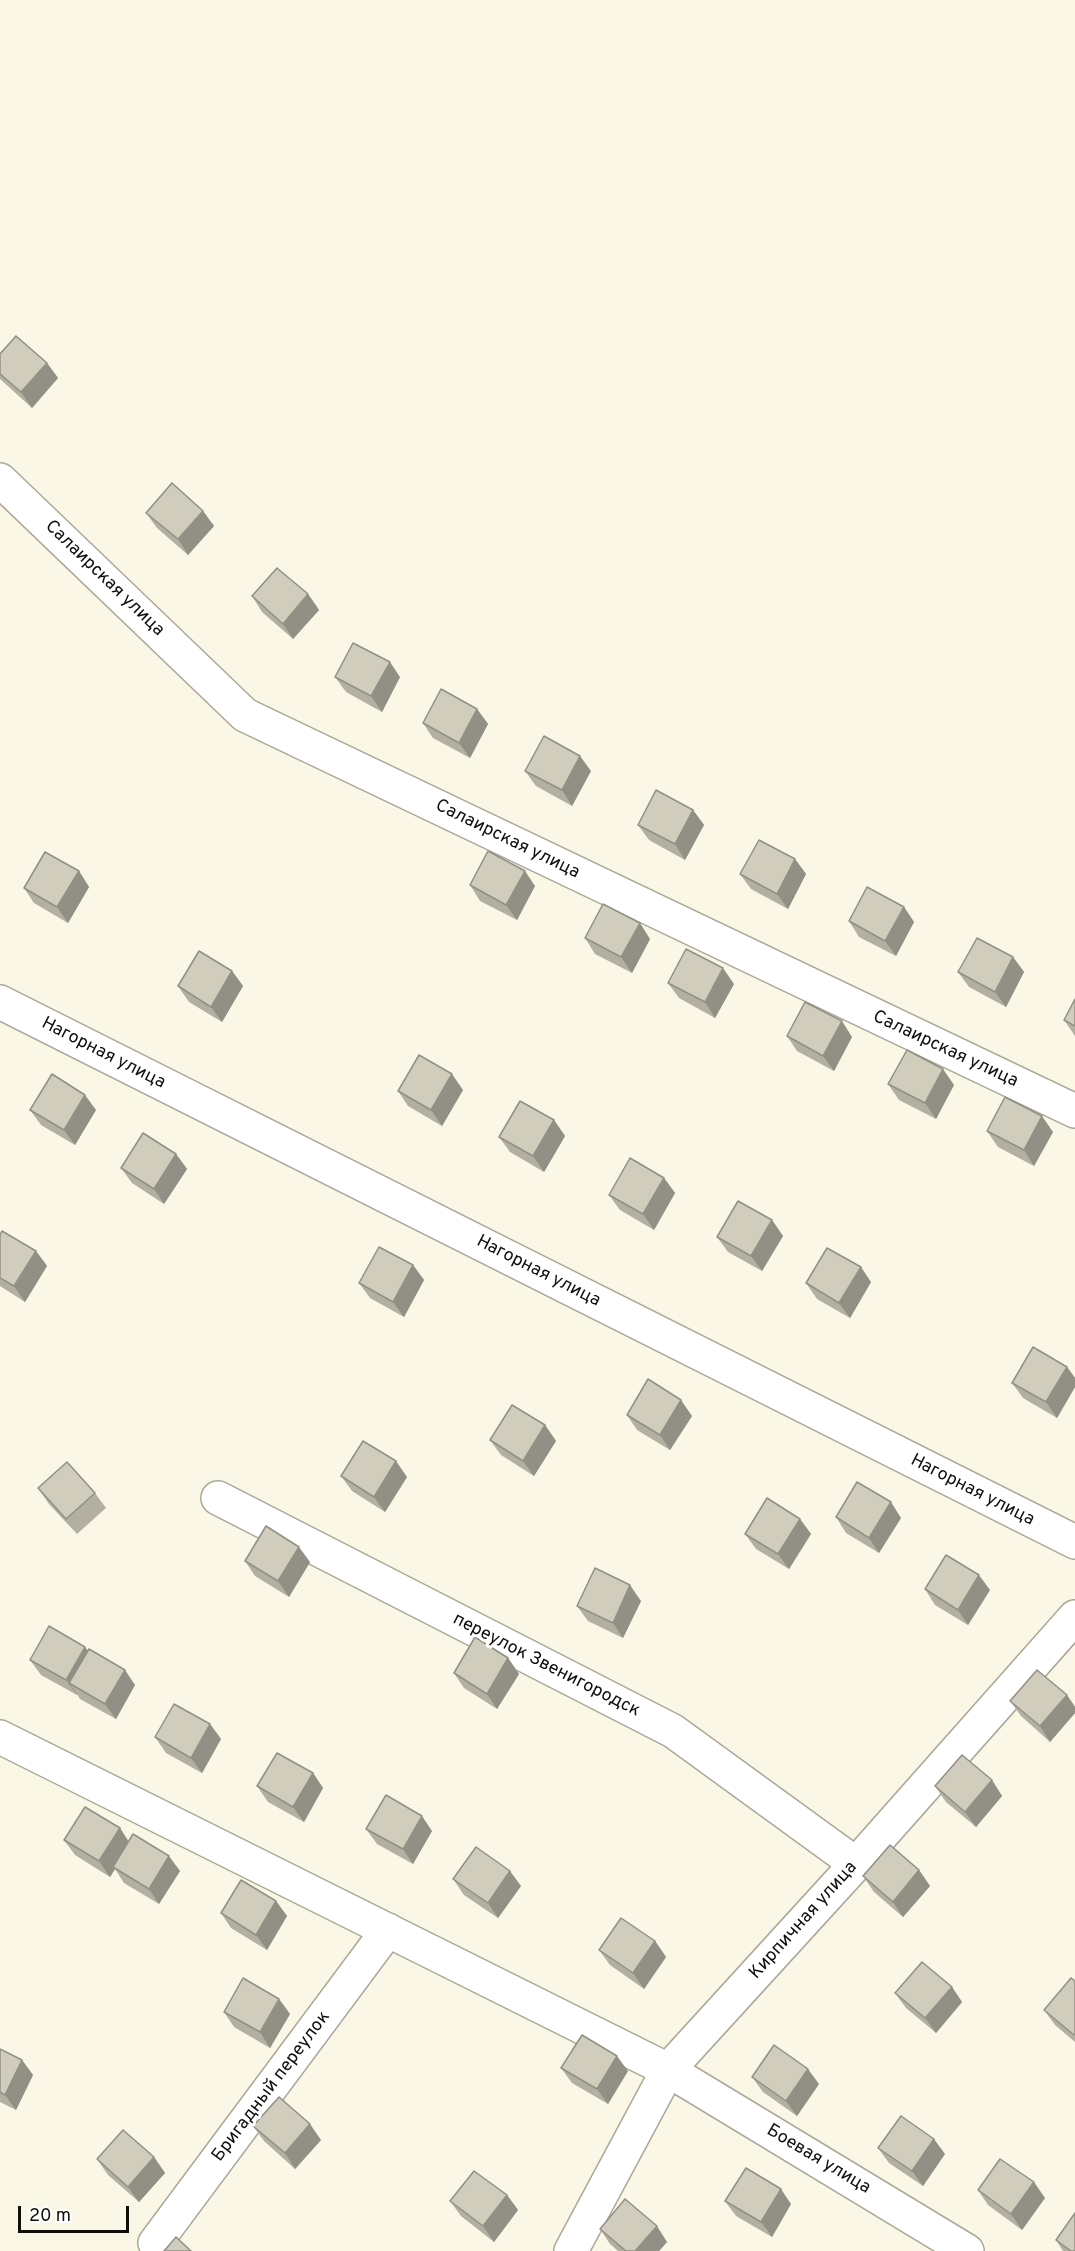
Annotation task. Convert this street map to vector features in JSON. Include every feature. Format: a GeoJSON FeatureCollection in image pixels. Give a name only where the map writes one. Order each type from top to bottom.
{"type":"FeatureCollection","features":[{"type":"Feature","properties":{"kind":"street","name":"Салаирская улица"},"geometry":{"type":"LineString","coordinates":[[0,480],[245,715],[1075,1111]]}},
{"type":"Feature","properties":{"kind":"street","name":"Нагорная улица"},"geometry":{"type":"LineString","coordinates":[[0,1002],[1075,1542]]}},
{"type":"Feature","properties":{"kind":"street","name":"переулок Звенигородск"},"geometry":{"type":"LineString","coordinates":[[218,1498],[673,1731],[856,1864]]}},
{"type":"Feature","properties":{"kind":"street","name":"Кирпичная улица"},"geometry":{"type":"LineString","coordinates":[[571,2251],[669,2070],[1075,1617]]}},
{"type":"Feature","properties":{"kind":"street","name":"Боевая улица"},"geometry":{"type":"LineString","coordinates":[[0,1737],[669,2070],[967,2251]]}},
{"type":"Feature","properties":{"kind":"street","name":"Бригадный переулок"},"geometry":{"type":"LineString","coordinates":[[155,2243],[388,1930]]}},
{"type":"Feature","properties":{"kind":"building"},"geometry":{"type":"Polygon","coordinates":[[[16,336],[47,363],[21,392],[0,374],[0,354],[16,336]]]}},
{"type":"Feature","properties":{"kind":"building"},"geometry":{"type":"Polygon","coordinates":[[[172,483],[203,511],[178,539],[146,513],[172,483]]]}},
{"type":"Feature","properties":{"kind":"building"},"geometry":{"type":"Polygon","coordinates":[[[277,568],[308,594],[283,624],[252,596],[277,568]]]}},
{"type":"Feature","properties":{"kind":"building"},"geometry":{"type":"Polygon","coordinates":[[[353,643],[390,662],[371,696],[335,677],[353,643]]]}},
{"type":"Feature","properties":{"kind":"building"},"geometry":{"type":"Polygon","coordinates":[[[441,689],[477,709],[459,743],[423,723],[441,689]]]}},
{"type":"Feature","properties":{"kind":"building"},"geometry":{"type":"Polygon","coordinates":[[[544,736],[580,756],[562,790],[525,771],[544,736]]]}},
{"type":"Feature","properties":{"kind":"building"},"geometry":{"type":"Polygon","coordinates":[[[656,790],[693,810],[675,844],[638,825],[656,790]]]}},
{"type":"Feature","properties":{"kind":"building"},"geometry":{"type":"Polygon","coordinates":[[[759,840],[795,859],[777,894],[740,874],[759,840]]]}},
{"type":"Feature","properties":{"kind":"building"},"geometry":{"type":"Polygon","coordinates":[[[488,851],[525,871],[506,905],[470,885],[488,851]]]}},
{"type":"Feature","properties":{"kind":"building"},"geometry":{"type":"Polygon","coordinates":[[[45,852],[79,871],[57,907],[24,888],[45,852]]]}},
{"type":"Feature","properties":{"kind":"building"},"geometry":{"type":"Polygon","coordinates":[[[867,887],[904,907],[885,941],[849,921],[867,887]]]}},
{"type":"Feature","properties":{"kind":"building"},"geometry":{"type":"Polygon","coordinates":[[[603,904],[640,923],[621,957],[585,938],[603,904]]]}},
{"type":"Feature","properties":{"kind":"building"},"geometry":{"type":"Polygon","coordinates":[[[977,938],[1013,957],[995,992],[958,972],[977,938]]]}},
{"type":"Feature","properties":{"kind":"building"},"geometry":{"type":"Polygon","coordinates":[[[686,949],[723,968],[705,1002],[668,983],[686,949]]]}},
{"type":"Feature","properties":{"kind":"building"},"geometry":{"type":"Polygon","coordinates":[[[199,951],[232,971],[211,1007],[178,986],[199,951]]]}},
{"type":"Feature","properties":{"kind":"building"},"geometry":{"type":"Polygon","coordinates":[[[1075,999],[1075,1026],[1064,1020],[1075,999]]]}},
{"type":"Feature","properties":{"kind":"building"},"geometry":{"type":"Polygon","coordinates":[[[805,1002],[842,1021],[823,1056],[787,1036],[805,1002]]]}},
{"type":"Feature","properties":{"kind":"building"},"geometry":{"type":"Polygon","coordinates":[[[907,1050],[943,1069],[925,1103],[888,1084],[907,1050]]]}},
{"type":"Feature","properties":{"kind":"building"},"geometry":{"type":"Polygon","coordinates":[[[419,1055],[452,1074],[431,1110],[398,1091],[419,1055]]]}},
{"type":"Feature","properties":{"kind":"building"},"geometry":{"type":"Polygon","coordinates":[[[52,1074],[85,1095],[64,1130],[30,1110],[52,1074]]]}},
{"type":"Feature","properties":{"kind":"building"},"geometry":{"type":"Polygon","coordinates":[[[1005,1097],[1042,1116],[1024,1150],[987,1131],[1005,1097]]]}},
{"type":"Feature","properties":{"kind":"building"},"geometry":{"type":"Polygon","coordinates":[[[520,1101],[554,1120],[533,1156],[499,1137],[520,1101]]]}},
{"type":"Feature","properties":{"kind":"building"},"geometry":{"type":"Polygon","coordinates":[[[143,1133],[176,1154],[154,1189],[121,1168],[143,1133]]]}},
{"type":"Feature","properties":{"kind":"building"},"geometry":{"type":"Polygon","coordinates":[[[630,1158],[664,1178],[643,1214],[609,1195],[630,1158]]]}},
{"type":"Feature","properties":{"kind":"building"},"geometry":{"type":"Polygon","coordinates":[[[738,1201],[772,1220],[751,1256],[717,1237],[738,1201]]]}},
{"type":"Feature","properties":{"kind":"building"},"geometry":{"type":"Polygon","coordinates":[[[2,1231],[36,1251],[14,1286],[0,1278],[0,1235],[2,1231]]]}},
{"type":"Feature","properties":{"kind":"building"},"geometry":{"type":"Polygon","coordinates":[[[379,1247],[413,1265],[393,1302],[359,1283],[379,1247]]]}},
{"type":"Feature","properties":{"kind":"building"},"geometry":{"type":"Polygon","coordinates":[[[827,1248],[861,1267],[839,1303],[806,1283],[827,1248]]]}},
{"type":"Feature","properties":{"kind":"building"},"geometry":{"type":"Polygon","coordinates":[[[1033,1347],[1067,1367],[1046,1402],[1012,1383],[1033,1347]]]}},
{"type":"Feature","properties":{"kind":"building"},"geometry":{"type":"Polygon","coordinates":[[[648,1379],[681,1400],[660,1435],[627,1415],[648,1379]]]}},
{"type":"Feature","properties":{"kind":"building"},"geometry":{"type":"Polygon","coordinates":[[[512,1405],[545,1425],[523,1461],[490,1440],[512,1405]]]}},
{"type":"Feature","properties":{"kind":"building"},"geometry":{"type":"Polygon","coordinates":[[[363,1441],[396,1461],[374,1497],[341,1476],[363,1441]]]}},
{"type":"Feature","properties":{"kind":"building"},"geometry":{"type":"Polygon","coordinates":[[[67,1462],[95,1493],[66,1519],[38,1488],[67,1462]]]}},
{"type":"Feature","properties":{"kind":"building"},"geometry":{"type":"Polygon","coordinates":[[[857,1482],[891,1502],[869,1538],[836,1517],[857,1482]]]}},
{"type":"Feature","properties":{"kind":"building"},"geometry":{"type":"Polygon","coordinates":[[[767,1498],[800,1519],[778,1554],[745,1534],[767,1498]]]}},
{"type":"Feature","properties":{"kind":"building"},"geometry":{"type":"Polygon","coordinates":[[[266,1526],[299,1547],[278,1581],[245,1561],[266,1526]]]}},
{"type":"Feature","properties":{"kind":"building"},"geometry":{"type":"Polygon","coordinates":[[[946,1555],[979,1575],[958,1610],[925,1589],[946,1555]]]}},
{"type":"Feature","properties":{"kind":"building"},"geometry":{"type":"Polygon","coordinates":[[[595,1568],[630,1585],[613,1623],[577,1606],[595,1568]]]}},
{"type":"Feature","properties":{"kind":"building"},"geometry":{"type":"Polygon","coordinates":[[[49,1626],[85,1647],[66,1680],[30,1660],[49,1626]]]}},
{"type":"Feature","properties":{"kind":"building"},"geometry":{"type":"Polygon","coordinates":[[[475,1637],[508,1658],[487,1694],[454,1673],[475,1637]]]}},
{"type":"Feature","properties":{"kind":"building"},"geometry":{"type":"Polygon","coordinates":[[[89,1649],[125,1670],[105,1704],[69,1683],[89,1649]]]}},
{"type":"Feature","properties":{"kind":"building"},"geometry":{"type":"Polygon","coordinates":[[[1037,1670],[1067,1695],[1040,1726],[1010,1701],[1037,1670]]]}},
{"type":"Feature","properties":{"kind":"building"},"geometry":{"type":"Polygon","coordinates":[[[174,1704],[210,1724],[191,1758],[155,1737],[174,1704]]]}},
{"type":"Feature","properties":{"kind":"building"},"geometry":{"type":"Polygon","coordinates":[[[277,1753],[313,1773],[293,1807],[257,1786],[277,1753]]]}},
{"type":"Feature","properties":{"kind":"building"},"geometry":{"type":"Polygon","coordinates":[[[962,1755],[992,1780],[965,1812],[935,1786],[962,1755]]]}},
{"type":"Feature","properties":{"kind":"building"},"geometry":{"type":"Polygon","coordinates":[[[386,1795],[422,1816],[403,1849],[366,1829],[386,1795]]]}},
{"type":"Feature","properties":{"kind":"building"},"geometry":{"type":"Polygon","coordinates":[[[85,1807],[120,1828],[99,1861],[64,1840],[85,1807]]]}},
{"type":"Feature","properties":{"kind":"building"},"geometry":{"type":"Polygon","coordinates":[[[133,1834],[169,1856],[149,1889],[113,1867],[133,1834]]]}},
{"type":"Feature","properties":{"kind":"building"},"geometry":{"type":"Polygon","coordinates":[[[890,1845],[919,1870],[893,1902],[863,1876],[890,1845]]]}},
{"type":"Feature","properties":{"kind":"building"},"geometry":{"type":"Polygon","coordinates":[[[476,1847],[510,1871],[488,1903],[453,1879],[476,1847]]]}},
{"type":"Feature","properties":{"kind":"building"},"geometry":{"type":"Polygon","coordinates":[[[241,1880],[276,1901],[256,1935],[221,1913],[241,1880]]]}},
{"type":"Feature","properties":{"kind":"building"},"geometry":{"type":"Polygon","coordinates":[[[621,1918],[655,1941],[633,1973],[599,1950],[621,1918]]]}},
{"type":"Feature","properties":{"kind":"building"},"geometry":{"type":"Polygon","coordinates":[[[922,1962],[952,1987],[925,2018],[895,1993],[922,1962]]]}},
{"type":"Feature","properties":{"kind":"building"},"geometry":{"type":"Polygon","coordinates":[[[243,1978],[279,1999],[260,2032],[224,2012],[243,1978]]]}},
{"type":"Feature","properties":{"kind":"building"},"geometry":{"type":"Polygon","coordinates":[[[1071,1978],[1075,1981],[1074,2035],[1044,2010],[1071,1978]]]}},
{"type":"Feature","properties":{"kind":"building"},"geometry":{"type":"Polygon","coordinates":[[[582,2035],[617,2056],[597,2089],[561,2068],[582,2035]]]}},
{"type":"Feature","properties":{"kind":"building"},"geometry":{"type":"Polygon","coordinates":[[[774,2045],[808,2069],[786,2101],[752,2077],[774,2045]]]}},
{"type":"Feature","properties":{"kind":"building"},"geometry":{"type":"Polygon","coordinates":[[[0,2049],[22,2060],[5,2095],[0,2092],[0,2049]]]}},
{"type":"Feature","properties":{"kind":"building"},"geometry":{"type":"Polygon","coordinates":[[[279,2097],[310,2124],[285,2153],[253,2126],[279,2097]]]}},
{"type":"Feature","properties":{"kind":"building"},"geometry":{"type":"Polygon","coordinates":[[[901,2116],[934,2139],[912,2171],[878,2148],[901,2116]]]}},
{"type":"Feature","properties":{"kind":"building"},"geometry":{"type":"Polygon","coordinates":[[[123,2130],[154,2157],[128,2187],[97,2159],[123,2130]]]}},
{"type":"Feature","properties":{"kind":"building"},"geometry":{"type":"Polygon","coordinates":[[[1000,2159],[1034,2182],[1011,2214],[978,2190],[1000,2159]]]}},
{"type":"Feature","properties":{"kind":"building"},"geometry":{"type":"Polygon","coordinates":[[[746,2168],[781,2189],[761,2222],[725,2201],[746,2168]]]}},
{"type":"Feature","properties":{"kind":"building"},"geometry":{"type":"Polygon","coordinates":[[[474,2171],[507,2195],[483,2226],[450,2201],[474,2171]]]}},
{"type":"Feature","properties":{"kind":"building"},"geometry":{"type":"Polygon","coordinates":[[[625,2199],[657,2226],[635,2251],[626,2251],[600,2229],[625,2199]]]}},
{"type":"Feature","properties":{"kind":"building"},"geometry":{"type":"Polygon","coordinates":[[[1075,2213],[1075,2251],[1071,2251],[1056,2240],[1075,2213]]]}},
{"type":"Feature","properties":{"kind":"building"},"geometry":{"type":"Polygon","coordinates":[[[176,2237],[191,2251],[164,2251],[176,2237]]]}}]}
